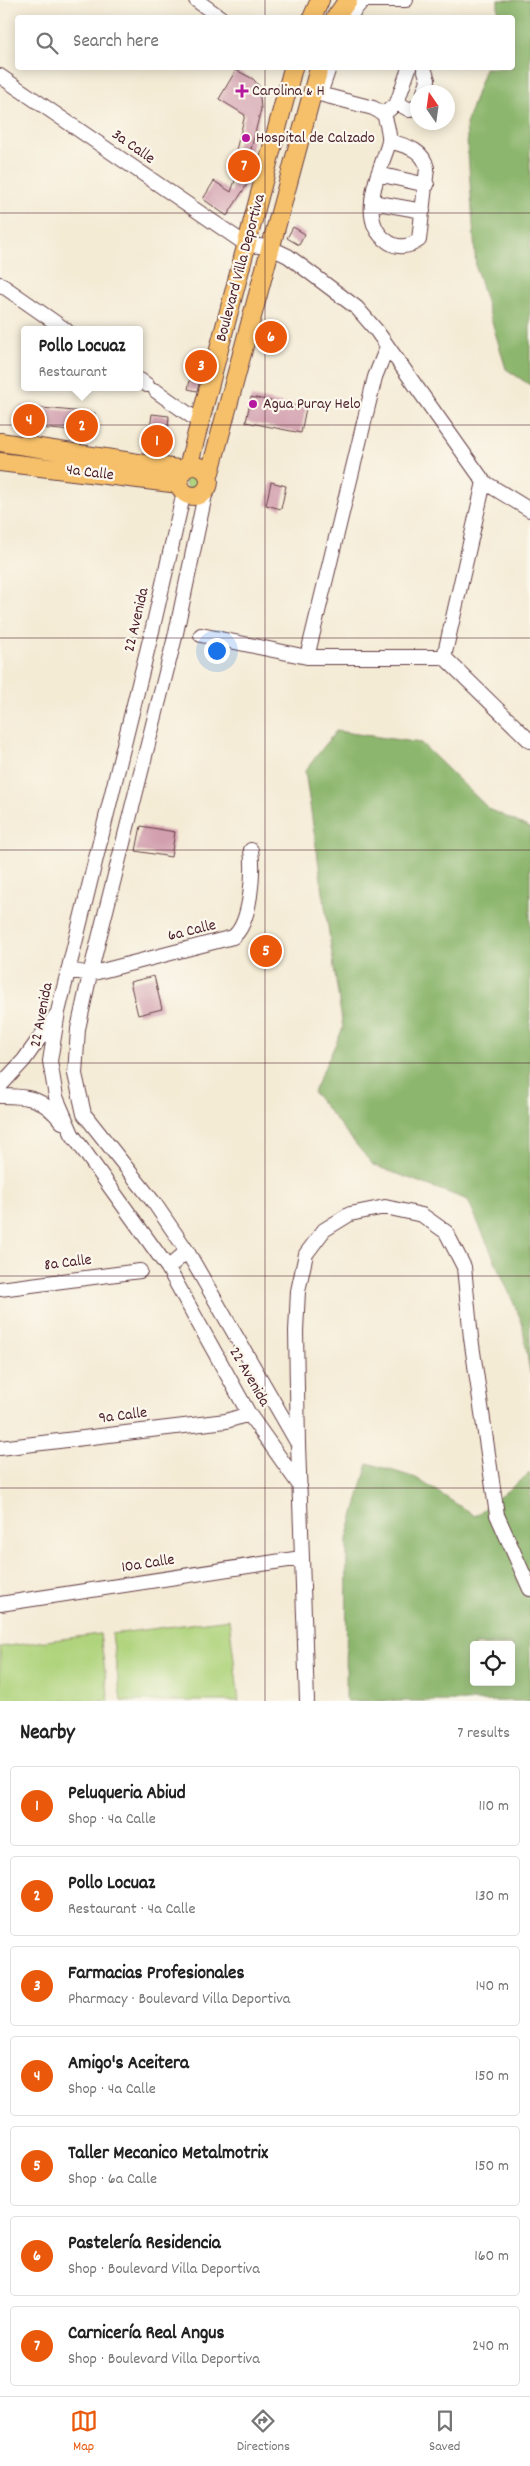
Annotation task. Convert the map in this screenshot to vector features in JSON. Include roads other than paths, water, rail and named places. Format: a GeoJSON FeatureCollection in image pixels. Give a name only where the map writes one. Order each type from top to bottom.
{"type":"FeatureCollection","features":[{"type":"Feature","properties":{"kind":"main road"},"geometry":{"type":"LineString","coordinates":[[313,15],[320,0]]}},
{"type":"Feature","properties":{"kind":"main road"},"geometry":{"type":"LineString","coordinates":[[337,15],[348,0]]}},
{"type":"Feature","properties":{"kind":"main road","name":"Boulevard Villa Deportiva"},"geometry":{"type":"LineString","coordinates":[[184,478],[201,422],[292,70]]}},
{"type":"Feature","properties":{"kind":"main road","name":"Boulevard Villa Deportiva"},"geometry":{"type":"LineString","coordinates":[[208,483],[269,247],[316,93],[319,70]]}},
{"type":"Feature","properties":{"kind":"main road","name":"4a Calle"},"geometry":{"type":"LineString","coordinates":[[0,442],[184,478]]}},
{"type":"Feature","properties":{"kind":"main road","name":"4a Calle"},"geometry":{"type":"LineString","coordinates":[[0,462],[184,478]]}},
{"type":"Feature","properties":{"kind":"main road"},"geometry":{"type":"LineString","coordinates":[[203,468],[208,483],[203,494],[193,496],[184,478],[203,468]]}},
{"type":"Feature","properties":{"kind":"street"},"geometry":{"type":"LineString","coordinates":[[196,0],[217,15]]}},
{"type":"Feature","properties":{"kind":"street"},"geometry":{"type":"LineString","coordinates":[[352,15],[370,0],[406,0]]}},
{"type":"Feature","properties":{"kind":"street"},"geometry":{"type":"LineString","coordinates":[[328,70],[316,93],[373,108],[384,114]]}},
{"type":"Feature","properties":{"kind":"street"},"geometry":{"type":"LineString","coordinates":[[384,114],[397,103],[408,70]]}},
{"type":"Feature","properties":{"kind":"street"},"geometry":{"type":"LineString","coordinates":[[425,70],[428,80],[426,85]]}},
{"type":"Feature","properties":{"kind":"street","name":"3a Calle"},"geometry":{"type":"LineString","coordinates":[[0,76],[247,245]]}},
{"type":"Feature","properties":{"kind":"street"},"geometry":{"type":"LineString","coordinates":[[397,103],[410,110]]}},
{"type":"Feature","properties":{"kind":"street"},"geometry":{"type":"LineString","coordinates":[[384,114],[389,141],[378,174],[372,202],[373,224],[383,239],[392,245],[412,245],[419,240],[424,211],[427,185],[425,158],[420,152],[389,141]]}},
{"type":"Feature","properties":{"kind":"street"},"geometry":{"type":"LineString","coordinates":[[378,174],[427,185]]}},
{"type":"Feature","properties":{"kind":"street"},"geometry":{"type":"LineString","coordinates":[[372,202],[424,211]]}},
{"type":"Feature","properties":{"kind":"street"},"geometry":{"type":"LineString","coordinates":[[247,245],[269,247],[288,256],[351,303],[388,347],[484,482],[530,510]]}},
{"type":"Feature","properties":{"kind":"street"},"geometry":{"type":"LineString","coordinates":[[0,284],[60,326]]}},
{"type":"Feature","properties":{"kind":"street"},"geometry":{"type":"LineString","coordinates":[[307,657],[375,378],[388,347]]}},
{"type":"Feature","properties":{"kind":"street"},"geometry":{"type":"LineString","coordinates":[[148,385],[201,422]]}},
{"type":"Feature","properties":{"kind":"street","name":"22 Avenida"},"geometry":{"type":"LineString","coordinates":[[184,478],[154,626],[68,970],[58,1012],[50,1061],[56,1097],[72,1134],[168,1268],[249,1414],[300,1486]]}},
{"type":"Feature","properties":{"kind":"street"},"geometry":{"type":"LineString","coordinates":[[444,658],[484,482]]}},
{"type":"Feature","properties":{"kind":"street","name":"22 Avenida"},"geometry":{"type":"LineString","coordinates":[[208,483],[176,633],[90,974],[78,1029],[75,1074],[84,1114],[155,1204],[187,1251],[298,1444]]}},
{"type":"Feature","properties":{"kind":"street"},"geometry":{"type":"LineString","coordinates":[[154,626],[176,633]]}},
{"type":"Feature","properties":{"kind":"street"},"geometry":{"type":"LineString","coordinates":[[201,635],[307,657],[444,658],[530,741]]}},
{"type":"Feature","properties":{"kind":"street","name":"6a Calle"},"geometry":{"type":"LineString","coordinates":[[68,970],[90,974],[233,937],[241,931],[244,922],[254,869],[251,850]]}},
{"type":"Feature","properties":{"kind":"street"},"geometry":{"type":"LineString","coordinates":[[0,1086],[24,1060],[58,1012]]}},
{"type":"Feature","properties":{"kind":"street"},"geometry":{"type":"LineString","coordinates":[[0,1096],[26,1096],[50,1107],[72,1134]]}},
{"type":"Feature","properties":{"kind":"street"},"geometry":{"type":"LineString","coordinates":[[308,1701],[298,1444],[296,1331],[298,1291],[306,1254],[324,1230],[350,1214],[385,1207],[422,1215],[446,1232],[464,1267],[471,1338],[497,1515],[530,1589]]}},
{"type":"Feature","properties":{"kind":"street"},"geometry":{"type":"LineString","coordinates":[[168,1268],[187,1251]]}},
{"type":"Feature","properties":{"kind":"street","name":"8a Calle"},"geometry":{"type":"LineString","coordinates":[[0,1289],[140,1271]]}},
{"type":"Feature","properties":{"kind":"street","name":"9a Calle"},"geometry":{"type":"LineString","coordinates":[[0,1448],[226,1421],[249,1414]]}},
{"type":"Feature","properties":{"kind":"street","name":"10a Calle"},"geometry":{"type":"LineString","coordinates":[[0,1604],[301,1558]]}},
{"type":"Feature","properties":{"kind":"place","name":"Carolina & H"},"geometry":{"type":"Point","coordinates":[242,91]}},
{"type":"Feature","properties":{"kind":"place","name":"Hospital de Calzado"},"geometry":{"type":"Point","coordinates":[246,138]}},
{"type":"Feature","properties":{"kind":"place","name":"Carnicería Real Angus"},"geometry":{"type":"Point","coordinates":[244,166]}},
{"type":"Feature","properties":{"kind":"place","name":"Pastelería Residencia"},"geometry":{"type":"Point","coordinates":[271,337]}},
{"type":"Feature","properties":{"kind":"place","name":"Farmacias Profesionales"},"geometry":{"type":"Point","coordinates":[201,366]}},
{"type":"Feature","properties":{"kind":"place","name":"Agua Puray Helo"},"geometry":{"type":"Point","coordinates":[253,404]}},
{"type":"Feature","properties":{"kind":"place","name":"Amigo's Aceitera"},"geometry":{"type":"Point","coordinates":[29,420]}},
{"type":"Feature","properties":{"kind":"place","name":"Pollo Locuaz"},"geometry":{"type":"Point","coordinates":[82,426]}},
{"type":"Feature","properties":{"kind":"place","name":"Peluqueria Abiud"},"geometry":{"type":"Point","coordinates":[157,441]}},
{"type":"Feature","properties":{"kind":"place","name":"Taller Mecanico Metalmotrix"},"geometry":{"type":"Point","coordinates":[266,951]}}]}
